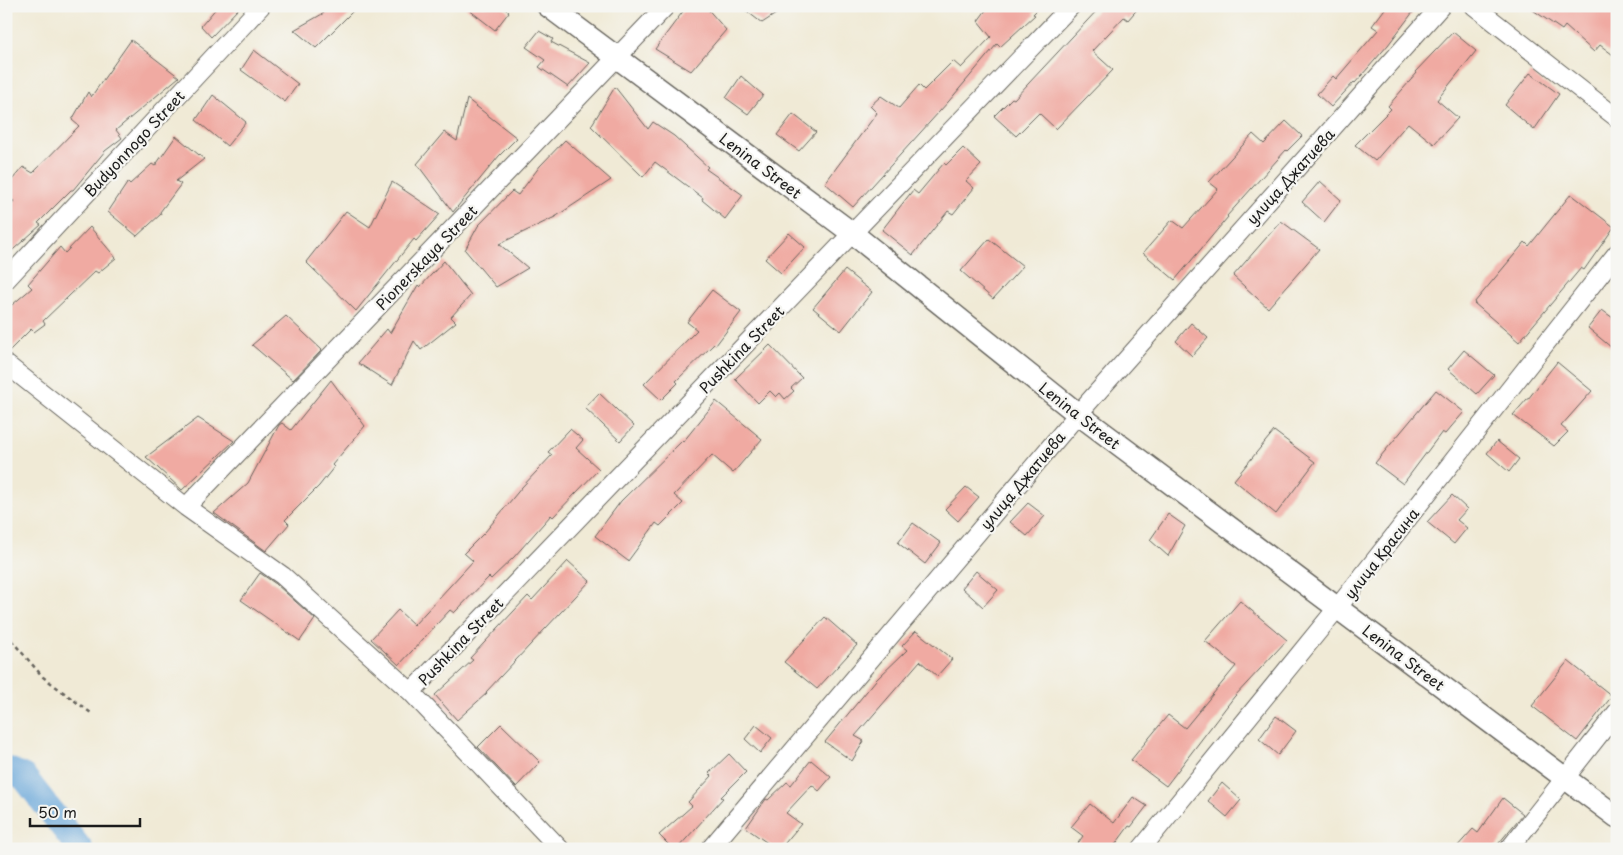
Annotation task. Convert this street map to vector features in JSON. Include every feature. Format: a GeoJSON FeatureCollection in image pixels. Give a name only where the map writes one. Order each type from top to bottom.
{"type":"FeatureCollection","features":[{"type":"Feature","properties":{"kind":"street","name":"Budyonnogo Street"},"geometry":{"type":"LineString","coordinates":[[6,280],[261,6]]}},
{"type":"Feature","properties":{"kind":"street","name":"Lenina Street"},"geometry":{"type":"LineString","coordinates":[[548,6],[852,233],[1078,414],[1617,817]]}},
{"type":"Feature","properties":{"kind":"street","name":"Pionerskaya Street"},"geometry":{"type":"LineString","coordinates":[[186,507],[666,6]]}},
{"type":"Feature","properties":{"kind":"street","name":"Pushkina Street"},"geometry":{"type":"LineString","coordinates":[[411,692],[1071,6]]}},
{"type":"Feature","properties":{"kind":"street","name":"улица Джатиева"},"geometry":{"type":"LineString","coordinates":[[710,849],[1078,414],[1441,6]]}},
{"type":"Feature","properties":{"kind":"street"},"geometry":{"type":"LineString","coordinates":[[1474,6],[1617,118]]}},
{"type":"Feature","properties":{"kind":"street","name":"улица Красина"},"geometry":{"type":"LineString","coordinates":[[1141,849],[1338,607],[1617,253]]}},
{"type":"Feature","properties":{"kind":"street"},"geometry":{"type":"LineString","coordinates":[[6,364],[186,507],[283,576],[411,692],[560,849]]}},
{"type":"Feature","properties":{"kind":"street"},"geometry":{"type":"LineString","coordinates":[[1509,849],[1617,712]]}},
{"type":"Feature","properties":{"kind":"path"},"geometry":{"type":"LineString","coordinates":[[6,634],[43,677],[92,713]]}},
{"type":"Feature","properties":{"kind":"building"},"geometry":{"type":"Polygon","coordinates":[[[218,6],[241,6],[211,37],[201,26],[218,6]]]}},
{"type":"Feature","properties":{"kind":"building"},"geometry":{"type":"Polygon","coordinates":[[[321,6],[358,6],[316,48],[294,30],[324,13],[321,6]]]}},
{"type":"Feature","properties":{"kind":"building"},"geometry":{"type":"Polygon","coordinates":[[[464,6],[502,6],[509,12],[495,30],[464,6]]]}},
{"type":"Feature","properties":{"kind":"building"},"geometry":{"type":"Polygon","coordinates":[[[687,6],[705,6],[726,30],[691,71],[655,49],[687,6]]]}},
{"type":"Feature","properties":{"kind":"building"},"geometry":{"type":"Polygon","coordinates":[[[740,6],[788,6],[762,23],[740,6]]]}},
{"type":"Feature","properties":{"kind":"building"},"geometry":{"type":"Polygon","coordinates":[[[989,6],[1041,6],[1033,14],[1035,15],[1000,47],[997,44],[949,101],[853,207],[825,183],[877,113],[870,106],[881,96],[899,108],[919,85],[924,90],[953,61],[961,68],[991,37],[978,21],[989,6]]]}},
{"type":"Feature","properties":{"kind":"building"},"geometry":{"type":"Polygon","coordinates":[[[1101,6],[1140,6],[1128,20],[1124,17],[1092,51],[1113,70],[1056,129],[1039,113],[1016,136],[994,116],[1012,98],[1014,99],[1101,6]]]}},
{"type":"Feature","properties":{"kind":"building"},"geometry":{"type":"Polygon","coordinates":[[[1387,6],[1406,6],[1413,12],[1388,45],[1331,107],[1317,94],[1333,76],[1336,79],[1378,30],[1372,26],[1387,6]]]}},
{"type":"Feature","properties":{"kind":"building"},"geometry":{"type":"Polygon","coordinates":[[[1527,6],[1617,6],[1617,58],[1600,45],[1594,52],[1565,26],[1562,30],[1527,6]]]}},
{"type":"Feature","properties":{"kind":"building"},"geometry":{"type":"Polygon","coordinates":[[[539,31],[553,39],[551,42],[590,63],[568,87],[539,67],[545,60],[526,47],[539,31]]]}},
{"type":"Feature","properties":{"kind":"building"},"geometry":{"type":"Polygon","coordinates":[[[1453,32],[1476,51],[1437,100],[1458,118],[1434,144],[1408,123],[1375,161],[1355,145],[1391,109],[1388,106],[1417,73],[1415,72],[1453,32]]]}},
{"type":"Feature","properties":{"kind":"building"},"geometry":{"type":"Polygon","coordinates":[[[131,40],[179,77],[116,130],[122,138],[105,151],[73,190],[38,223],[41,225],[6,256],[6,210],[14,201],[6,197],[6,187],[23,167],[33,173],[79,126],[72,120],[88,92],[91,97],[131,40]]]}},
{"type":"Feature","properties":{"kind":"building"},"geometry":{"type":"Polygon","coordinates":[[[254,50],[298,84],[285,102],[241,70],[254,50]]]}},
{"type":"Feature","properties":{"kind":"building"},"geometry":{"type":"Polygon","coordinates":[[[1530,73],[1559,94],[1534,130],[1505,105],[1530,73]]]}},
{"type":"Feature","properties":{"kind":"building"},"geometry":{"type":"Polygon","coordinates":[[[741,76],[763,95],[748,114],[726,98],[741,76]]]}},
{"type":"Feature","properties":{"kind":"building"},"geometry":{"type":"Polygon","coordinates":[[[615,87],[648,129],[653,122],[674,136],[708,167],[706,169],[743,195],[725,219],[702,200],[703,198],[655,162],[643,177],[591,126],[615,87]]]}},
{"type":"Feature","properties":{"kind":"building"},"geometry":{"type":"Polygon","coordinates":[[[213,95],[246,122],[227,146],[196,120],[213,95]]]}},
{"type":"Feature","properties":{"kind":"building"},"geometry":{"type":"Polygon","coordinates":[[[467,99],[517,138],[499,156],[453,212],[417,164],[444,132],[457,141],[467,99]]]}},
{"type":"Feature","properties":{"kind":"building"},"geometry":{"type":"Polygon","coordinates":[[[793,114],[816,132],[799,151],[777,135],[793,114]]]}},
{"type":"Feature","properties":{"kind":"building"},"geometry":{"type":"Polygon","coordinates":[[[1286,121],[1302,136],[1286,150],[1227,216],[1175,280],[1143,253],[1172,220],[1183,228],[1218,189],[1209,182],[1253,134],[1264,144],[1286,121]]]}},
{"type":"Feature","properties":{"kind":"building"},"geometry":{"type":"Polygon","coordinates":[[[176,136],[204,159],[176,181],[181,184],[160,212],[161,214],[137,236],[108,212],[128,182],[130,184],[152,164],[155,166],[176,136]]]}},
{"type":"Feature","properties":{"kind":"building"},"geometry":{"type":"Polygon","coordinates":[[[565,140],[611,180],[555,217],[499,244],[528,268],[496,287],[465,250],[478,226],[512,191],[518,195],[540,166],[565,140]]]}},
{"type":"Feature","properties":{"kind":"building"},"geometry":{"type":"Polygon","coordinates":[[[963,148],[981,165],[966,181],[974,188],[953,214],[948,211],[913,255],[882,230],[913,190],[918,194],[944,163],[946,165],[963,148]]]}},
{"type":"Feature","properties":{"kind":"building"},"geometry":{"type":"Polygon","coordinates":[[[1320,181],[1341,200],[1324,222],[1302,202],[1320,181]]]}},
{"type":"Feature","properties":{"kind":"building"},"geometry":{"type":"Polygon","coordinates":[[[392,182],[440,214],[416,241],[414,239],[356,311],[306,262],[346,211],[370,227],[392,182]]]}},
{"type":"Feature","properties":{"kind":"building"},"geometry":{"type":"Polygon","coordinates":[[[1571,194],[1614,227],[1584,270],[1581,268],[1519,342],[1474,303],[1525,242],[1529,246],[1571,194]]]}},
{"type":"Feature","properties":{"kind":"building"},"geometry":{"type":"Polygon","coordinates":[[[1281,221],[1319,249],[1268,308],[1233,276],[1281,221]]]}},
{"type":"Feature","properties":{"kind":"building"},"geometry":{"type":"Polygon","coordinates":[[[90,227],[116,258],[98,273],[95,271],[43,321],[45,324],[34,332],[31,329],[6,354],[6,310],[32,288],[28,284],[60,247],[65,253],[90,227]]]}},
{"type":"Feature","properties":{"kind":"building"},"geometry":{"type":"Polygon","coordinates":[[[789,233],[805,247],[781,273],[765,259],[789,233]]]}},
{"type":"Feature","properties":{"kind":"building"},"geometry":{"type":"Polygon","coordinates":[[[989,239],[1023,266],[993,299],[961,271],[989,239]]]}},
{"type":"Feature","properties":{"kind":"building"},"geometry":{"type":"Polygon","coordinates":[[[444,261],[471,295],[451,317],[456,322],[421,350],[414,341],[392,385],[358,363],[387,329],[390,333],[418,285],[420,287],[444,261]]]}},
{"type":"Feature","properties":{"kind":"building"},"geometry":{"type":"Polygon","coordinates":[[[845,270],[872,292],[841,331],[813,308],[845,270]]]}},
{"type":"Feature","properties":{"kind":"building"},"geometry":{"type":"Polygon","coordinates":[[[712,290],[741,312],[716,345],[714,344],[676,381],[678,383],[661,400],[644,384],[697,330],[687,322],[712,290]]]}},
{"type":"Feature","properties":{"kind":"building"},"geometry":{"type":"Polygon","coordinates":[[[1602,310],[1617,321],[1617,342],[1612,348],[1588,328],[1602,310]]]}},
{"type":"Feature","properties":{"kind":"building"},"geometry":{"type":"Polygon","coordinates":[[[286,316],[322,350],[293,380],[252,345],[286,316]]]}},
{"type":"Feature","properties":{"kind":"building"},"geometry":{"type":"Polygon","coordinates":[[[1191,323],[1208,338],[1192,356],[1176,341],[1191,323]]]}},
{"type":"Feature","properties":{"kind":"building"},"geometry":{"type":"Polygon","coordinates":[[[770,345],[802,378],[791,388],[794,391],[785,399],[780,393],[776,397],[770,391],[758,403],[735,379],[770,345]]]}},
{"type":"Feature","properties":{"kind":"building"},"geometry":{"type":"Polygon","coordinates":[[[1464,350],[1494,375],[1477,394],[1448,369],[1464,350]]]}},
{"type":"Feature","properties":{"kind":"building"},"geometry":{"type":"Polygon","coordinates":[[[1557,362],[1592,391],[1561,426],[1568,432],[1554,446],[1513,415],[1557,362]]]}},
{"type":"Feature","properties":{"kind":"building"},"geometry":{"type":"Polygon","coordinates":[[[331,380],[365,426],[332,465],[334,467],[319,486],[285,520],[289,524],[266,551],[214,513],[248,483],[279,425],[282,423],[291,430],[331,380]]]}},
{"type":"Feature","properties":{"kind":"building"},"geometry":{"type":"Polygon","coordinates":[[[1436,390],[1464,412],[1445,434],[1442,432],[1403,484],[1375,463],[1436,390]]]}},
{"type":"Feature","properties":{"kind":"building"},"geometry":{"type":"Polygon","coordinates":[[[599,393],[634,426],[620,441],[585,408],[599,393]]]}},
{"type":"Feature","properties":{"kind":"building"},"geometry":{"type":"Polygon","coordinates":[[[716,401],[762,439],[733,473],[712,455],[674,495],[683,503],[660,526],[656,523],[628,561],[595,536],[621,501],[683,442],[716,401]]]}},
{"type":"Feature","properties":{"kind":"building"},"geometry":{"type":"Polygon","coordinates":[[[198,418],[234,441],[182,490],[146,457],[198,418]]]}},
{"type":"Feature","properties":{"kind":"building"},"geometry":{"type":"Polygon","coordinates":[[[570,429],[583,440],[576,448],[599,469],[553,517],[551,515],[514,557],[491,579],[489,577],[454,613],[450,610],[399,665],[371,639],[398,610],[414,625],[473,561],[464,553],[485,532],[522,487],[552,455],[548,452],[570,429]]]}},
{"type":"Feature","properties":{"kind":"building"},"geometry":{"type":"Polygon","coordinates":[[[1274,431],[1315,462],[1276,514],[1234,480],[1274,431]]]}},
{"type":"Feature","properties":{"kind":"building"},"geometry":{"type":"Polygon","coordinates":[[[1497,441],[1519,459],[1509,472],[1487,453],[1497,441]]]}},
{"type":"Feature","properties":{"kind":"building"},"geometry":{"type":"Polygon","coordinates":[[[966,487],[979,497],[958,521],[945,509],[966,487]]]}},
{"type":"Feature","properties":{"kind":"building"},"geometry":{"type":"Polygon","coordinates":[[[1452,495],[1467,509],[1457,520],[1467,528],[1454,544],[1427,522],[1452,495]]]}},
{"type":"Feature","properties":{"kind":"building"},"geometry":{"type":"Polygon","coordinates":[[[1028,503],[1045,516],[1027,536],[1010,522],[1028,503]]]}},
{"type":"Feature","properties":{"kind":"building"},"geometry":{"type":"Polygon","coordinates":[[[1168,514],[1185,526],[1168,556],[1150,540],[1168,514]]]}},
{"type":"Feature","properties":{"kind":"building"},"geometry":{"type":"Polygon","coordinates":[[[913,523],[941,543],[925,564],[898,543],[913,523]]]}},
{"type":"Feature","properties":{"kind":"building"},"geometry":{"type":"Polygon","coordinates":[[[568,561],[590,581],[487,693],[457,720],[435,695],[473,660],[470,658],[528,596],[532,600],[568,561]]]}},
{"type":"Feature","properties":{"kind":"building"},"geometry":{"type":"Polygon","coordinates":[[[976,571],[998,590],[983,607],[962,588],[976,571]]]}},
{"type":"Feature","properties":{"kind":"building"},"geometry":{"type":"Polygon","coordinates":[[[260,573],[276,584],[315,619],[300,641],[241,600],[260,573]]]}},
{"type":"Feature","properties":{"kind":"building"},"geometry":{"type":"Polygon","coordinates":[[[1240,601],[1287,640],[1234,697],[1166,786],[1131,760],[1168,715],[1185,728],[1236,666],[1205,641],[1240,601]]]}},
{"type":"Feature","properties":{"kind":"building"},"geometry":{"type":"Polygon","coordinates":[[[825,617],[857,645],[817,689],[784,662],[825,617]]]}},
{"type":"Feature","properties":{"kind":"building"},"geometry":{"type":"Polygon","coordinates":[[[916,631],[952,659],[937,676],[920,661],[855,736],[864,741],[852,761],[825,742],[876,680],[907,650],[902,646],[916,631]]]}},
{"type":"Feature","properties":{"kind":"building"},"geometry":{"type":"Polygon","coordinates":[[[1568,661],[1612,696],[1577,741],[1532,706],[1568,661]]]}},
{"type":"Feature","properties":{"kind":"building"},"geometry":{"type":"Polygon","coordinates":[[[1276,716],[1296,731],[1278,755],[1259,739],[1276,716]]]}},
{"type":"Feature","properties":{"kind":"building"},"geometry":{"type":"Polygon","coordinates":[[[501,724],[540,762],[516,787],[478,747],[501,724]]]}},
{"type":"Feature","properties":{"kind":"building"},"geometry":{"type":"Polygon","coordinates":[[[756,725],[772,738],[760,753],[745,739],[756,725]]]}},
{"type":"Feature","properties":{"kind":"building"},"geometry":{"type":"Polygon","coordinates":[[[729,754],[746,772],[721,797],[723,798],[677,849],[673,849],[659,835],[692,806],[688,802],[712,776],[709,773],[729,754]]]}},
{"type":"Feature","properties":{"kind":"building"},"geometry":{"type":"Polygon","coordinates":[[[811,760],[831,777],[819,791],[812,785],[786,813],[801,824],[780,849],[776,849],[746,828],[766,799],[768,800],[787,782],[791,785],[811,760]]]}},
{"type":"Feature","properties":{"kind":"building"},"geometry":{"type":"Polygon","coordinates":[[[1222,783],[1241,800],[1227,817],[1208,801],[1222,783]]]}},
{"type":"Feature","properties":{"kind":"building"},"geometry":{"type":"Polygon","coordinates":[[[1133,797],[1147,806],[1112,849],[1074,849],[1083,836],[1071,827],[1090,804],[1114,823],[1133,797]]]}},
{"type":"Feature","properties":{"kind":"building"},"geometry":{"type":"Polygon","coordinates":[[[1503,798],[1523,814],[1494,849],[1455,849],[1473,829],[1478,833],[1503,798]]]}},
{"type":"Feature","properties":{"kind":"waterway"},"geometry":{"type":"LineString","coordinates":[[6,769],[24,777],[80,849]]}}]}
